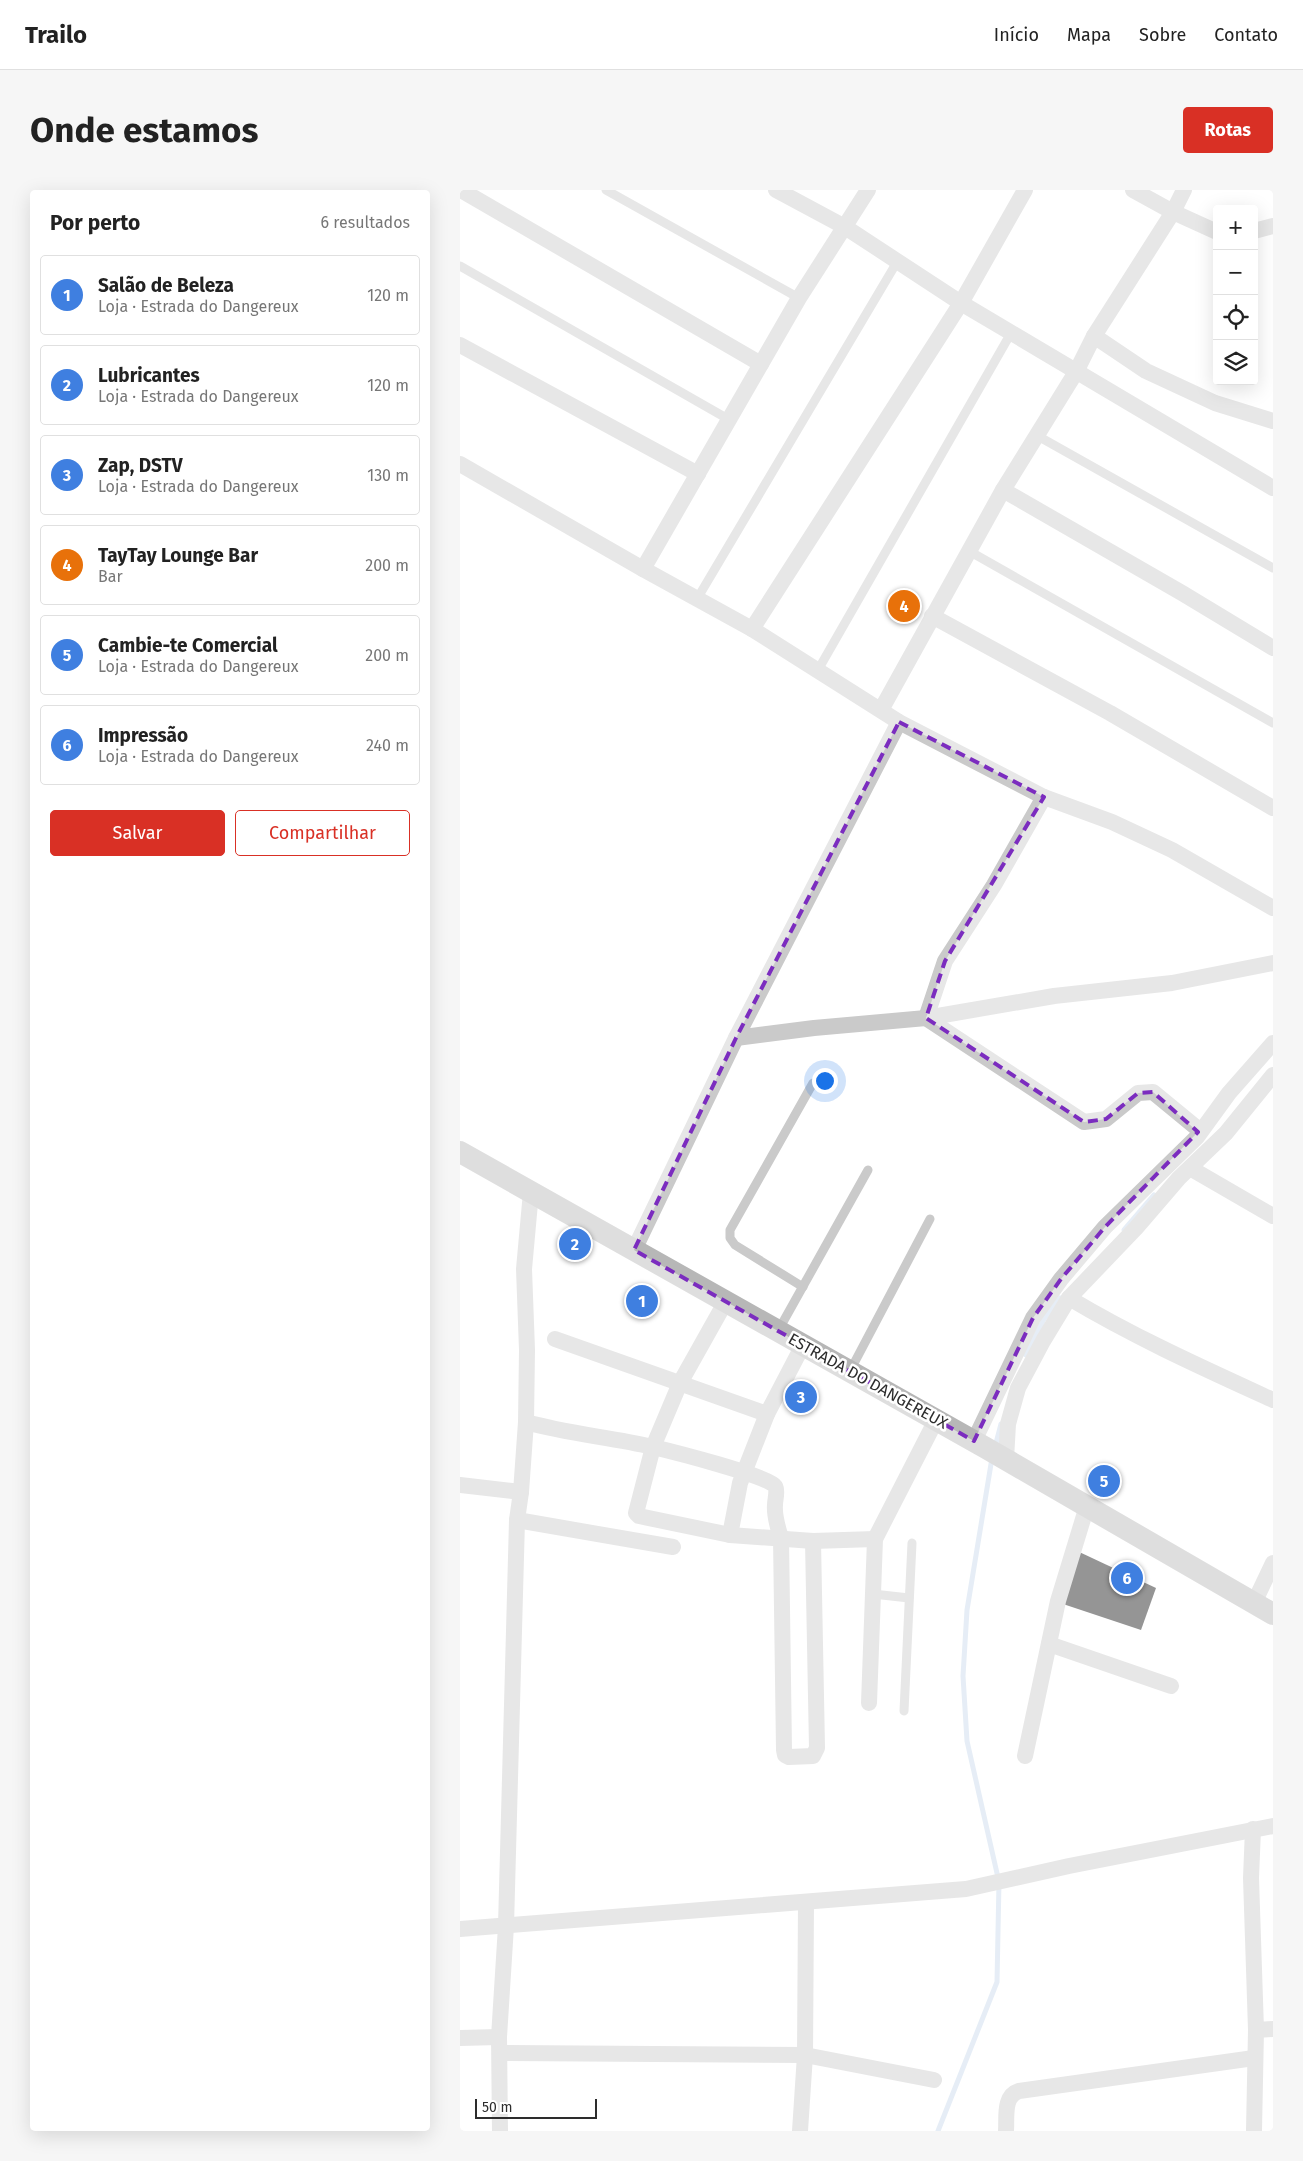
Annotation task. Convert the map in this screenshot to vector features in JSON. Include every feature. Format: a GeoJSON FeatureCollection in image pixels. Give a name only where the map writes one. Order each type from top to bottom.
{"type":"FeatureCollection","features":[{"type":"Feature","properties":{"kind":"main road","name":"ESTRADA DO DANGEREUX"},"geometry":{"type":"LineString","coordinates":[[460,1152],[1088,1506],[1273,1614]]}},
{"type":"Feature","properties":{"kind":"street"},"geometry":{"type":"LineString","coordinates":[[461,190],[761,364]]}},
{"type":"Feature","properties":{"kind":"street"},"geometry":{"type":"LineString","coordinates":[[776,190],[845,227],[961,303],[1273,488]]}},
{"type":"Feature","properties":{"kind":"street"},"geometry":{"type":"LineString","coordinates":[[643,569],[799,298],[868,190]]}},
{"type":"Feature","properties":{"kind":"street"},"geometry":{"type":"LineString","coordinates":[[752,629],[961,303],[1025,190]]}},
{"type":"Feature","properties":{"kind":"street"},"geometry":{"type":"LineString","coordinates":[[1133,190],[1173,212],[1213,230]]}},
{"type":"Feature","properties":{"kind":"street"},"geometry":{"type":"LineString","coordinates":[[881,710],[1003,490],[1076,372],[1094,336],[1173,212],[1184,190]]}},
{"type":"Feature","properties":{"kind":"street"},"geometry":{"type":"LineString","coordinates":[[1258,230],[1273,226]]}},
{"type":"Feature","properties":{"kind":"street"},"geometry":{"type":"LineString","coordinates":[[1094,336],[1146,371],[1215,403],[1273,421]]}},
{"type":"Feature","properties":{"kind":"street"},"geometry":{"type":"LineString","coordinates":[[460,345],[698,474]]}},
{"type":"Feature","properties":{"kind":"street"},"geometry":{"type":"LineString","coordinates":[[460,464],[752,629],[899,722],[1044,797],[1112,822],[1163,846],[1273,908]]}},
{"type":"Feature","properties":{"kind":"street"},"geometry":{"type":"LineString","coordinates":[[1003,490],[1182,593],[1273,648]]}},
{"type":"Feature","properties":{"kind":"street"},"geometry":{"type":"LineString","coordinates":[[932,616],[1110,713],[1273,808]]}},
{"type":"Feature","properties":{"kind":"street"},"geometry":{"type":"LineString","coordinates":[[634,1250],[736,1038],[899,722]]}},
{"type":"Feature","properties":{"kind":"street"},"geometry":{"type":"LineString","coordinates":[[926,1018],[945,961],[994,885],[1044,797]]}},
{"type":"Feature","properties":{"kind":"street"},"geometry":{"type":"LineString","coordinates":[[736,1038],[814,1028],[926,1018],[1054,996],[1172,983],[1273,963]]}},
{"type":"Feature","properties":{"kind":"street"},"geometry":{"type":"LineString","coordinates":[[926,1018],[1084,1122],[1106,1119],[1138,1093],[1153,1092],[1198,1129],[1198,1132]]}},
{"type":"Feature","properties":{"kind":"street"},"geometry":{"type":"LineString","coordinates":[[992,1452],[1033,1318],[1060,1279],[1105,1227],[1197,1137],[1198,1132],[1228,1093],[1273,1043]]}},
{"type":"Feature","properties":{"kind":"street"},"geometry":{"type":"LineString","coordinates":[[992,1452],[1008,1424],[1018,1388],[1068,1298],[1190,1168],[1226,1133],[1273,1075]]}},
{"type":"Feature","properties":{"kind":"street"},"geometry":{"type":"LineString","coordinates":[[1190,1168],[1273,1216]]}},
{"type":"Feature","properties":{"kind":"street"},"geometry":{"type":"LineString","coordinates":[[500,2131],[500,2045],[506,1926],[517,1520],[522,1492],[526,1422],[527,1350],[524,1270],[531,1192]]}},
{"type":"Feature","properties":{"kind":"street"},"geometry":{"type":"LineString","coordinates":[[1068,1298],[1169,1353],[1273,1400]]}},
{"type":"Feature","properties":{"kind":"street"},"geometry":{"type":"LineString","coordinates":[[726,1301],[680,1383],[653,1447],[636,1513],[639,1516],[730,1535],[813,1541],[875,1539]]}},
{"type":"Feature","properties":{"kind":"street"},"geometry":{"type":"LineString","coordinates":[[555,1339],[767,1414]]}},
{"type":"Feature","properties":{"kind":"street"},"geometry":{"type":"LineString","coordinates":[[730,1535],[737,1493],[767,1414],[803,1345]]}},
{"type":"Feature","properties":{"kind":"street"},"geometry":{"type":"LineString","coordinates":[[869,1703],[875,1539],[936,1420]]}},
{"type":"Feature","properties":{"kind":"street"},"geometry":{"type":"LineString","coordinates":[[526,1422],[546,1428],[653,1447],[746,1472],[775,1486],[774,1507],[781,1538],[784,1750],[785,1755],[789,1757],[813,1756],[817,1748],[813,1541]]}},
{"type":"Feature","properties":{"kind":"street"},"geometry":{"type":"LineString","coordinates":[[460,1485],[522,1492]]}},
{"type":"Feature","properties":{"kind":"street"},"geometry":{"type":"LineString","coordinates":[[1025,1756],[1060,1592],[1088,1506]]}},
{"type":"Feature","properties":{"kind":"street"},"geometry":{"type":"LineString","coordinates":[[517,1520],[673,1547]]}},
{"type":"Feature","properties":{"kind":"street"},"geometry":{"type":"LineString","coordinates":[[1254,1603],[1273,1563]]}},
{"type":"Feature","properties":{"kind":"street"},"geometry":{"type":"LineString","coordinates":[[1049,1644],[1171,1686]]}},
{"type":"Feature","properties":{"kind":"street"},"geometry":{"type":"LineString","coordinates":[[460,1930],[966,1889],[1273,1826]]}},
{"type":"Feature","properties":{"kind":"street"},"geometry":{"type":"LineString","coordinates":[[1253,1829],[1252,1878],[1256,2030],[1254,2131]]}},
{"type":"Feature","properties":{"kind":"street"},"geometry":{"type":"LineString","coordinates":[[800,2131],[805,2055],[806,1903]]}},
{"type":"Feature","properties":{"kind":"street"},"geometry":{"type":"LineString","coordinates":[[1256,2030],[1273,2029]]}},
{"type":"Feature","properties":{"kind":"street"},"geometry":{"type":"LineString","coordinates":[[460,2038],[500,2045],[805,2055],[934,2080]]}},
{"type":"Feature","properties":{"kind":"street"},"geometry":{"type":"LineString","coordinates":[[1006,2131],[1008,2099],[1012,2093],[1254,2058]]}},
{"type":"Feature","properties":{"kind":"lane"},"geometry":{"type":"LineString","coordinates":[[606,190],[799,298]]}},
{"type":"Feature","properties":{"kind":"lane"},"geometry":{"type":"LineString","coordinates":[[697,599],[897,262]]}},
{"type":"Feature","properties":{"kind":"lane"},"geometry":{"type":"LineString","coordinates":[[460,266],[728,419]]}},
{"type":"Feature","properties":{"kind":"lane"},"geometry":{"type":"LineString","coordinates":[[818,670],[1011,333]]}},
{"type":"Feature","properties":{"kind":"lane"},"geometry":{"type":"LineString","coordinates":[[1036,435],[1273,568]]}},
{"type":"Feature","properties":{"kind":"lane"},"geometry":{"type":"LineString","coordinates":[[969,551],[1273,723]]}},
{"type":"Feature","properties":{"kind":"lane"},"geometry":{"type":"LineString","coordinates":[[803,1287],[735,1245],[730,1238],[730,1230],[813,1083]]}},
{"type":"Feature","properties":{"kind":"lane"},"geometry":{"type":"LineString","coordinates":[[778,1331],[868,1170]]}},
{"type":"Feature","properties":{"kind":"lane"},"geometry":{"type":"LineString","coordinates":[[850,1371],[930,1219]]}},
{"type":"Feature","properties":{"kind":"lane"},"geometry":{"type":"LineString","coordinates":[[904,1711],[912,1543]]}},
{"type":"Feature","properties":{"kind":"lane"},"geometry":{"type":"LineString","coordinates":[[873,1594],[910,1598]]}},
{"type":"Feature","properties":{"kind":"highlighted area"},"geometry":{"type":"Polygon","coordinates":[[[899,722],[1044,797],[945,961],[926,1018],[1084,1122],[1106,1119],[1138,1093],[1153,1092],[1198,1132],[1105,1227],[1061,1279],[1033,1318],[974,1441],[634,1250],[736,1038],[899,722]]]}},
{"type":"Feature","properties":{"kind":"building"},"geometry":{"type":"Polygon","coordinates":[[[1075,1550],[1156,1588],[1141,1630],[1060,1603],[1075,1550]]]}},
{"type":"Feature","properties":{"kind":"waterway"},"geometry":{"type":"LineString","coordinates":[[1124,1230],[1154,1195]]}},
{"type":"Feature","properties":{"kind":"waterway"},"geometry":{"type":"LineString","coordinates":[[1026,1355],[1044,1319],[1060,1298]]}},
{"type":"Feature","properties":{"kind":"waterway"},"geometry":{"type":"LineString","coordinates":[[995,1447],[1001,1424]]}},
{"type":"Feature","properties":{"kind":"waterway"},"geometry":{"type":"LineString","coordinates":[[938,2131],[997,1982],[999,1882],[967,1741],[963,1676],[967,1610],[992,1458]]}},
{"type":"Feature","properties":{"kind":"place","name":"TayTay Lounge Bar"},"geometry":{"type":"Point","coordinates":[904,606]}},
{"type":"Feature","properties":{"kind":"place","name":"Lubricantes"},"geometry":{"type":"Point","coordinates":[575,1244]}},
{"type":"Feature","properties":{"kind":"place","name":"Salão de Beleza"},"geometry":{"type":"Point","coordinates":[642,1301]}},
{"type":"Feature","properties":{"kind":"place","name":"Zap, DSTV"},"geometry":{"type":"Point","coordinates":[801,1397]}},
{"type":"Feature","properties":{"kind":"place","name":"Cambie-te Comercial"},"geometry":{"type":"Point","coordinates":[1104,1481]}},
{"type":"Feature","properties":{"kind":"place","name":"Impressão"},"geometry":{"type":"Point","coordinates":[1127,1578]}}]}
